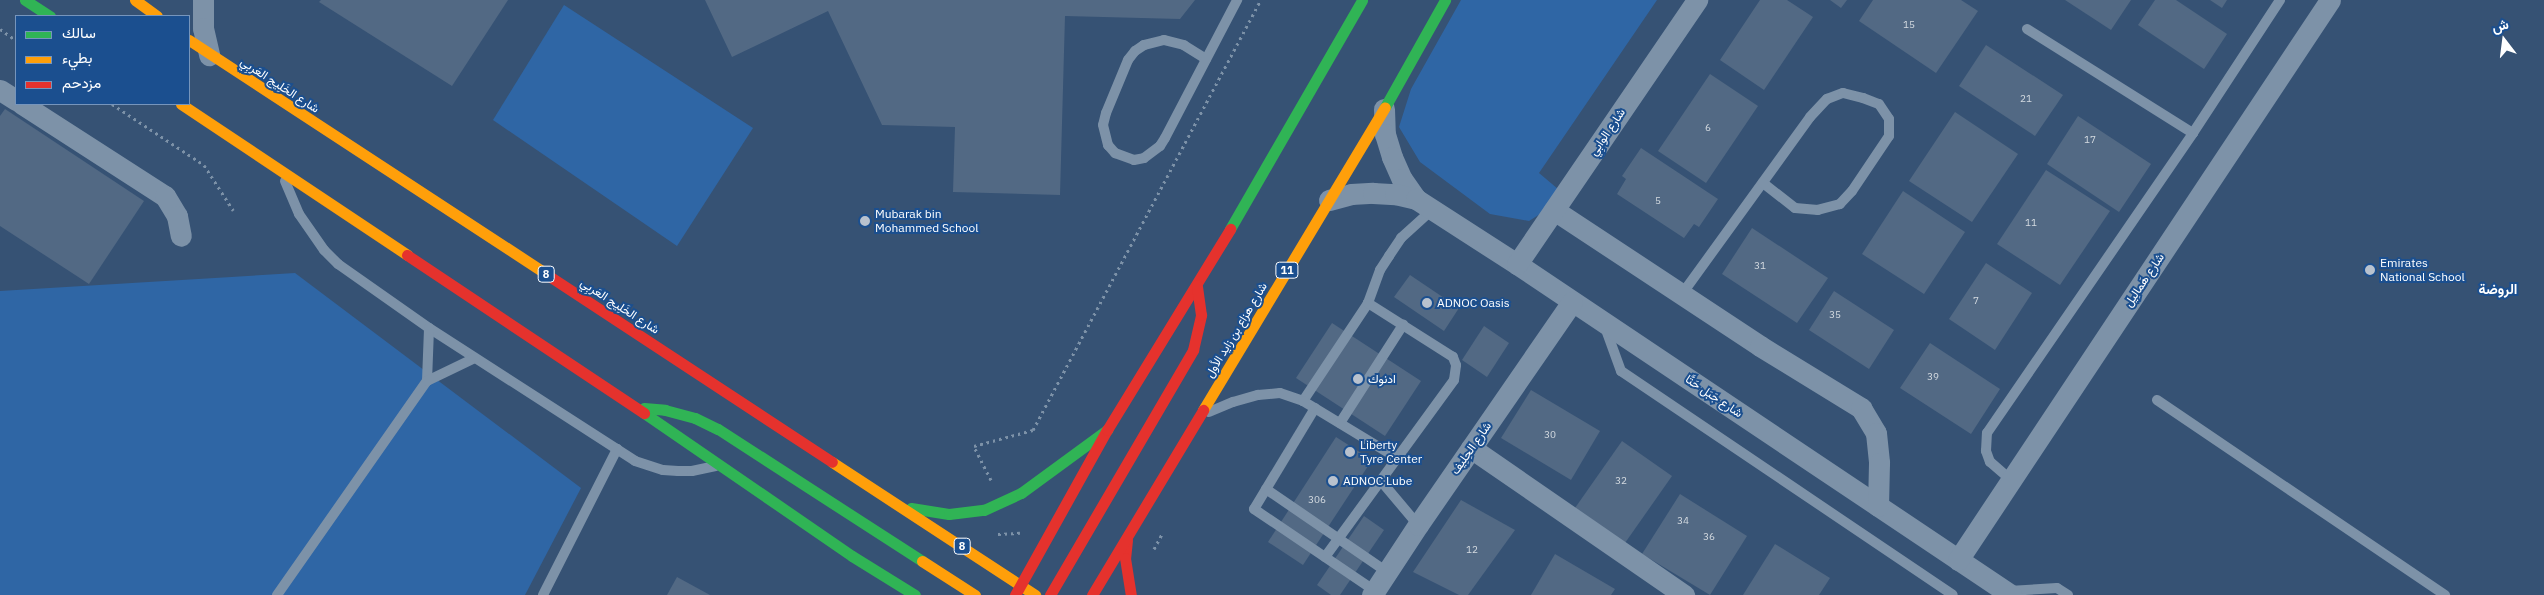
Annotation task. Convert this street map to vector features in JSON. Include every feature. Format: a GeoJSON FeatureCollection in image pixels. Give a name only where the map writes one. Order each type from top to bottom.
{"type":"FeatureCollection","features":[{"type":"Feature","properties":{"kind":"main road"},"geometry":{"type":"LineString","coordinates":[[25,0],[48,15]]}},
{"type":"Feature","properties":{"kind":"main road"},"geometry":{"type":"LineString","coordinates":[[135,0],[156,15]]}},
{"type":"Feature","properties":{"kind":"main road"},"geometry":{"type":"LineString","coordinates":[[1021,592],[1107,430],[1197,286],[1362,0]]}},
{"type":"Feature","properties":{"kind":"main road","name":"شارع هزاع بن زايد الأول"},"geometry":{"type":"LineString","coordinates":[[1092,595],[1127,540],[1384,110],[1446,0]]}},
{"type":"Feature","properties":{"kind":"main road","name":"شارع الخَلِيج العَربِي"},"geometry":{"type":"LineString","coordinates":[[190,41],[209,55],[904,507],[1021,592],[1035,595]]}},
{"type":"Feature","properties":{"kind":"main road"},"geometry":{"type":"LineString","coordinates":[[182,105],[721,464],[852,556],[915,595]]}},
{"type":"Feature","properties":{"kind":"main road"},"geometry":{"type":"LineString","coordinates":[[1050,595],[1192,350],[1198,334],[1201,316],[1197,286]]}},
{"type":"Feature","properties":{"kind":"main road"},"geometry":{"type":"LineString","coordinates":[[635,407],[665,410],[688,416],[718,429],[975,595]]}},
{"type":"Feature","properties":{"kind":"main road"},"geometry":{"type":"LineString","coordinates":[[904,507],[949,514],[984,510],[1033,485],[1107,430]]}},
{"type":"Feature","properties":{"kind":"main road"},"geometry":{"type":"LineString","coordinates":[[1127,540],[1125,558],[1131,595]]}},
{"type":"Feature","properties":{"kind":"main road"},"geometry":{"type":"LineString","coordinates":[[852,556],[868,580]]}},
{"type":"Feature","properties":{"kind":"street"},"geometry":{"type":"LineString","coordinates":[[203,0],[203,28],[209,55]]}},
{"type":"Feature","properties":{"kind":"street","name":"شارع الوابِي"},"geometry":{"type":"LineString","coordinates":[[1517,264],[1697,0]]}},
{"type":"Feature","properties":{"kind":"street","name":"شارع هَمالِيل"},"geometry":{"type":"LineString","coordinates":[[1958,560],[2330,0]]}},
{"type":"Feature","properties":{"kind":"street"},"geometry":{"type":"LineString","coordinates":[[0,90],[15,99]]}},
{"type":"Feature","properties":{"kind":"street"},"geometry":{"type":"LineString","coordinates":[[24,105],[165,196],[177,216],[181,236]]}},
{"type":"Feature","properties":{"kind":"street","name":"شارع جَبَل حَتَّا"},"geometry":{"type":"LineString","coordinates":[[1384,110],[1385,134],[1392,157],[1402,179],[1424,204]]}},
{"type":"Feature","properties":{"kind":"street","name":"شارع جَبَل حَتَّا"},"geometry":{"type":"LineString","coordinates":[[1329,200],[1351,194],[1373,193],[1395,194],[1424,204],[1517,264],[2008,593]]}},
{"type":"Feature","properties":{"kind":"street"},"geometry":{"type":"LineString","coordinates":[[1554,210],[1760,346],[1862,408],[1876,433],[1879,463],[1878,506]]}},
{"type":"Feature","properties":{"kind":"street","name":"شارع الحِلِيف"},"geometry":{"type":"LineString","coordinates":[[1374,593],[1418,525],[1572,302]]}},
{"type":"Feature","properties":{"kind":"street"},"geometry":{"type":"LineString","coordinates":[[1471,448],[1684,595]]}},
{"type":"Feature","properties":{"kind":"lane"},"geometry":{"type":"LineString","coordinates":[[1206,59],[1184,45],[1164,40],[1144,45],[1135,51],[1128,60],[1106,113],[1103,125],[1108,145],[1115,153],[1134,160],[1154,153],[1165,138],[1237,0]]}},
{"type":"Feature","properties":{"kind":"lane"},"geometry":{"type":"LineString","coordinates":[[2011,480],[1990,462],[1986,451],[1987,433],[2193,133],[2280,0]]}},
{"type":"Feature","properties":{"kind":"lane"},"geometry":{"type":"LineString","coordinates":[[2027,30],[2193,133]]}},
{"type":"Feature","properties":{"kind":"lane"},"geometry":{"type":"LineString","coordinates":[[1682,294],[1810,117],[1827,99],[1843,93],[1863,98],[1879,104],[1889,119],[1889,136],[1852,191],[1840,204],[1818,210],[1795,208],[1763,183]]}},
{"type":"Feature","properties":{"kind":"lane"},"geometry":{"type":"LineString","coordinates":[[281,171],[299,214],[324,250],[338,264],[429,328],[635,460],[663,470],[692,471],[721,464]]}},
{"type":"Feature","properties":{"kind":"lane"},"geometry":{"type":"LineString","coordinates":[[1303,401],[1368,303],[1380,270],[1424,204]]}},
{"type":"Feature","properties":{"kind":"lane"},"geometry":{"type":"LineString","coordinates":[[1325,557],[1337,537],[1381,482],[1454,380],[1456,365],[1453,357],[1368,303]]}},
{"type":"Feature","properties":{"kind":"lane"},"geometry":{"type":"LineString","coordinates":[[1602,321],[1621,371],[1953,595]]}},
{"type":"Feature","properties":{"kind":"lane"},"geometry":{"type":"LineString","coordinates":[[1340,423],[1403,325]]}},
{"type":"Feature","properties":{"kind":"lane"},"geometry":{"type":"LineString","coordinates":[[427,381],[429,328]]}},
{"type":"Feature","properties":{"kind":"lane"},"geometry":{"type":"LineString","coordinates":[[277,595],[427,381],[475,358]]}},
{"type":"Feature","properties":{"kind":"lane"},"geometry":{"type":"LineString","coordinates":[[1201,415],[1232,402],[1258,395],[1280,393],[1303,401],[1397,458]]}},
{"type":"Feature","properties":{"kind":"lane"},"geometry":{"type":"LineString","coordinates":[[2158,400],[2445,595]]}},
{"type":"Feature","properties":{"kind":"lane"},"geometry":{"type":"LineString","coordinates":[[1315,408],[1254,509],[1374,593]]}},
{"type":"Feature","properties":{"kind":"lane"},"geometry":{"type":"LineString","coordinates":[[543,595],[616,449]]}},
{"type":"Feature","properties":{"kind":"lane"},"geometry":{"type":"LineString","coordinates":[[1381,482],[1418,525]]}},
{"type":"Feature","properties":{"kind":"lane"},"geometry":{"type":"LineString","coordinates":[[1266,489],[1387,572]]}},
{"type":"Feature","properties":{"kind":"lane"},"geometry":{"type":"LineString","coordinates":[[2008,593],[2057,588],[2068,595]]}},
{"type":"Feature","properties":{"kind":"path"},"geometry":{"type":"LineString","coordinates":[[991,480],[974,446],[1033,430],[1261,0]]}},
{"type":"Feature","properties":{"kind":"path"},"geometry":{"type":"LineString","coordinates":[[0,29],[15,39]]}},
{"type":"Feature","properties":{"kind":"path"},"geometry":{"type":"LineString","coordinates":[[114,105],[204,165],[233,210]]}},
{"type":"Feature","properties":{"kind":"path"},"geometry":{"type":"LineString","coordinates":[[998,534],[1026,533]]}},
{"type":"Feature","properties":{"kind":"shaded area"},"geometry":{"type":"Polygon","coordinates":[[[1461,0],[1657,0],[1539,173],[1558,189],[1548,209],[1529,221],[1490,214],[1420,162],[1399,127],[1411,89],[1461,0]]]}},
{"type":"Feature","properties":{"kind":"shaded area"},"geometry":{"type":"Polygon","coordinates":[[[564,5],[753,128],[677,246],[493,120],[564,5]]]}},
{"type":"Feature","properties":{"kind":"shaded area"},"geometry":{"type":"Polygon","coordinates":[[[295,273],[581,488],[525,595],[0,595],[0,291],[295,273]]]}},
{"type":"Feature","properties":{"kind":"building"},"geometry":{"type":"Polygon","coordinates":[[[321,0],[508,0],[452,86],[319,2],[321,0]]]}},
{"type":"Feature","properties":{"kind":"building"},"geometry":{"type":"Polygon","coordinates":[[[705,0],[1195,0],[1180,19],[1065,16],[1060,195],[953,192],[955,127],[882,125],[828,11],[732,57],[705,0]]]}},
{"type":"Feature","properties":{"kind":"building"},"geometry":{"type":"Polygon","coordinates":[[[1760,0],[1787,0],[1813,17],[1764,90],[1720,60],[1760,0]]]}},
{"type":"Feature","properties":{"kind":"building"},"geometry":{"type":"Polygon","coordinates":[[[1830,0],[1847,0],[1841,8],[1830,0]]]}},
{"type":"Feature","properties":{"kind":"building"},"geometry":{"type":"Polygon","coordinates":[[[1873,0],[1961,0],[1978,11],[1936,73],[1859,21],[1873,0]]]}},
{"type":"Feature","properties":{"kind":"building"},"geometry":{"type":"Polygon","coordinates":[[[2065,0],[2131,0],[2111,30],[2065,0]]]}},
{"type":"Feature","properties":{"kind":"building"},"geometry":{"type":"Polygon","coordinates":[[[2155,0],[2176,0],[2227,34],[2204,69],[2138,25],[2155,0]]]}},
{"type":"Feature","properties":{"kind":"building"},"geometry":{"type":"Polygon","coordinates":[[[2210,0],[2227,0],[2222,8],[2210,0]]]}},
{"type":"Feature","properties":{"kind":"building"},"geometry":{"type":"Polygon","coordinates":[[[1986,45],[2063,95],[2035,136],[1959,86],[1986,45]]]}},
{"type":"Feature","properties":{"kind":"building"},"geometry":{"type":"Polygon","coordinates":[[[1710,74],[1758,106],[1706,183],[1658,151],[1710,74]]]}},
{"type":"Feature","properties":{"kind":"building"},"geometry":{"type":"Polygon","coordinates":[[[5,109],[144,201],[89,284],[0,226],[0,116],[5,109]]]}},
{"type":"Feature","properties":{"kind":"building"},"geometry":{"type":"Polygon","coordinates":[[[1955,112],[2018,154],[1972,222],[1909,181],[1955,112]]]}},
{"type":"Feature","properties":{"kind":"building"},"geometry":{"type":"Polygon","coordinates":[[[2078,116],[2151,164],[2119,212],[2047,164],[2078,116]]]}},
{"type":"Feature","properties":{"kind":"building"},"geometry":{"type":"Polygon","coordinates":[[[1641,148],[1718,199],[1699,227],[1694,224],[1684,238],[1617,194],[1626,179],[1622,176],[1641,148]]]}},
{"type":"Feature","properties":{"kind":"building"},"geometry":{"type":"Polygon","coordinates":[[[2046,170],[2110,211],[2060,285],[1997,244],[2046,170]]]}},
{"type":"Feature","properties":{"kind":"building"},"geometry":{"type":"Polygon","coordinates":[[[1903,191],[1965,232],[1924,294],[1862,254],[1903,191]]]}},
{"type":"Feature","properties":{"kind":"building"},"geometry":{"type":"Polygon","coordinates":[[[1752,228],[1828,278],[1797,323],[1722,274],[1752,228]]]}},
{"type":"Feature","properties":{"kind":"building"},"geometry":{"type":"Polygon","coordinates":[[[1986,263],[2032,293],[1995,350],[1949,319],[1986,263]]]}},
{"type":"Feature","properties":{"kind":"building","name":"ADNOC Oasis"},"geometry":{"type":"Polygon","coordinates":[[[1410,275],[1459,308],[1444,331],[1394,297],[1410,275]]]}},
{"type":"Feature","properties":{"kind":"building"},"geometry":{"type":"Polygon","coordinates":[[[1834,291],[1894,330],[1869,369],[1809,330],[1834,291]]]}},
{"type":"Feature","properties":{"kind":"building","name":"ادنوك"},"geometry":{"type":"Polygon","coordinates":[[[1332,323],[1421,381],[1385,436],[1296,378],[1332,323]]]}},
{"type":"Feature","properties":{"kind":"building"},"geometry":{"type":"Polygon","coordinates":[[[1484,326],[1509,343],[1487,377],[1462,360],[1484,326]]]}},
{"type":"Feature","properties":{"kind":"building"},"geometry":{"type":"Polygon","coordinates":[[[1930,343],[2000,389],[1971,434],[1900,388],[1930,343]]]}},
{"type":"Feature","properties":{"kind":"building"},"geometry":{"type":"Polygon","coordinates":[[[1531,390],[1600,431],[1571,480],[1501,438],[1531,390]]]}},
{"type":"Feature","properties":{"kind":"building","name":"ADNOC Lube"},"geometry":{"type":"Polygon","coordinates":[[[1336,437],[1372,460],[1303,565],[1268,542],[1336,437]]]}},
{"type":"Feature","properties":{"kind":"building"},"geometry":{"type":"Polygon","coordinates":[[[1622,441],[1672,476],[1625,543],[1575,508],[1622,441]]]}},
{"type":"Feature","properties":{"kind":"building"},"geometry":{"type":"Polygon","coordinates":[[[1680,494],[1747,536],[1710,595],[1642,554],[1680,494]]]}},
{"type":"Feature","properties":{"kind":"building"},"geometry":{"type":"Polygon","coordinates":[[[1461,500],[1515,530],[1468,595],[1459,595],[1413,572],[1461,500]]]}},
{"type":"Feature","properties":{"kind":"building"},"geometry":{"type":"Polygon","coordinates":[[[1364,516],[1384,530],[1340,595],[1331,595],[1317,585],[1364,516]]]}},
{"type":"Feature","properties":{"kind":"building"},"geometry":{"type":"Polygon","coordinates":[[[1775,544],[1830,578],[1819,595],[1743,595],[1775,544]]]}},
{"type":"Feature","properties":{"kind":"building"},"geometry":{"type":"Polygon","coordinates":[[[1555,554],[1615,589],[1611,595],[1531,595],[1555,554]]]}},
{"type":"Feature","properties":{"kind":"building"},"geometry":{"type":"Polygon","coordinates":[[[677,577],[710,595],[667,595],[677,577]]]}},
{"type":"Feature","properties":{"kind":"traffic: fast"},"geometry":{"type":"LineString","coordinates":[[25,0],[48,15]]}},
{"type":"Feature","properties":{"kind":"traffic: fast"},"geometry":{"type":"LineString","coordinates":[[1230,229],[1362,0]]}},
{"type":"Feature","properties":{"kind":"traffic: fast"},"geometry":{"type":"LineString","coordinates":[[1385,107],[1445,0]]}},
{"type":"Feature","properties":{"kind":"traffic: fast"},"geometry":{"type":"LineString","coordinates":[[644,408],[665,410],[695,418],[718,429],[922,561]]}},
{"type":"Feature","properties":{"kind":"traffic: fast"},"geometry":{"type":"LineString","coordinates":[[644,413],[852,556],[915,595]]}},
{"type":"Feature","properties":{"kind":"traffic: fast"},"geometry":{"type":"LineString","coordinates":[[911,508],[949,514],[984,510],[1021,493],[1107,430]]}},
{"type":"Feature","properties":{"kind":"traffic: slow"},"geometry":{"type":"LineString","coordinates":[[135,0],[156,15]]}},
{"type":"Feature","properties":{"kind":"traffic: slow"},"geometry":{"type":"LineString","coordinates":[[190,41],[546,274]]}},
{"type":"Feature","properties":{"kind":"traffic: slow"},"geometry":{"type":"LineString","coordinates":[[182,105],[407,255]]}},
{"type":"Feature","properties":{"kind":"traffic: slow"},"geometry":{"type":"LineString","coordinates":[[1203,410],[1385,107]]}},
{"type":"Feature","properties":{"kind":"traffic: slow"},"geometry":{"type":"LineString","coordinates":[[832,462],[1035,595]]}},
{"type":"Feature","properties":{"kind":"traffic: slow"},"geometry":{"type":"LineString","coordinates":[[922,561],[975,595]]}},
{"type":"Feature","properties":{"kind":"traffic: jam"},"geometry":{"type":"LineString","coordinates":[[1015,595],[1107,430],[1230,229]]}},
{"type":"Feature","properties":{"kind":"traffic: jam"},"geometry":{"type":"LineString","coordinates":[[407,255],[644,413]]}},
{"type":"Feature","properties":{"kind":"traffic: jam"},"geometry":{"type":"LineString","coordinates":[[546,274],[832,462]]}},
{"type":"Feature","properties":{"kind":"traffic: jam"},"geometry":{"type":"LineString","coordinates":[[1050,595],[1193,350],[1201,315],[1197,285]]}},
{"type":"Feature","properties":{"kind":"traffic: jam"},"geometry":{"type":"LineString","coordinates":[[1092,595],[1203,410]]}},
{"type":"Feature","properties":{"kind":"traffic: jam"},"geometry":{"type":"LineString","coordinates":[[1127,540],[1125,558],[1131,595]]}},
{"type":"Feature","properties":{"kind":"place","name":"Mubarak bin Mohammed School"},"geometry":{"type":"Point","coordinates":[865,221]}},
{"type":"Feature","properties":{"kind":"place","name":"Emirates National School"},"geometry":{"type":"Point","coordinates":[2370,270]}},
{"type":"Feature","properties":{"kind":"place","name":"ADNOC Oasis"},"geometry":{"type":"Point","coordinates":[1427,303]}},
{"type":"Feature","properties":{"kind":"place","name":"ادنوك"},"geometry":{"type":"Point","coordinates":[1358,379]}},
{"type":"Feature","properties":{"kind":"place","name":"Liberty Tyre Center"},"geometry":{"type":"Point","coordinates":[1350,452]}},
{"type":"Feature","properties":{"kind":"place","name":"ADNOC Lube"},"geometry":{"type":"Point","coordinates":[1333,481]}},
{"type":"Feature","properties":{"kind":"district","name":"الروضة"},"geometry":{"type":"Point","coordinates":[2498,289]}}]}
